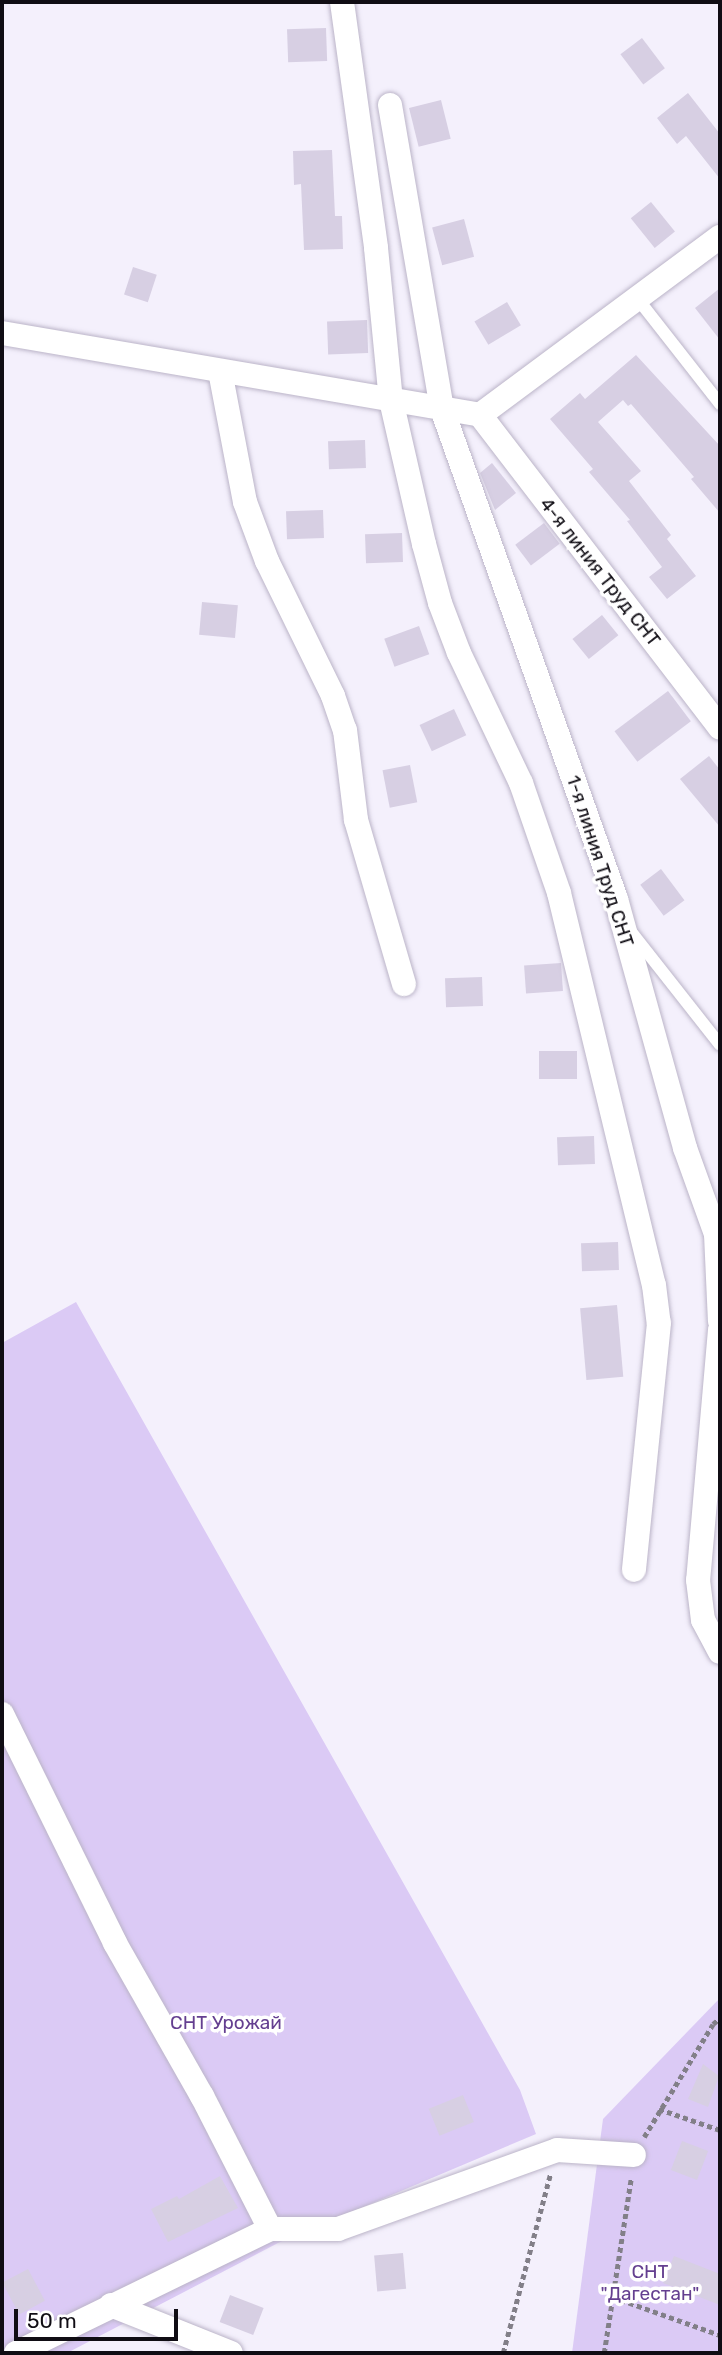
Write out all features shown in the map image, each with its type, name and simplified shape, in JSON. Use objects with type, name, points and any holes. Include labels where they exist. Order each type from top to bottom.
[{"type":"street","points":[[342,2],[376,248],[391,400],[440,603],[459,653],[521,783],[559,893],[654,1285],[659,1323],[634,1570]]},
{"type":"street","name":"1-я линия Труд СНТ","points":[[390,105],[442,409],[621,920],[685,1147],[716,1234],[720,1321]]},
{"type":"street","points":[[2,333],[480,415],[720,237]]},
{"type":"street","points":[[220,372],[245,502],[267,561],[332,696],[345,730],[356,820],[404,984]]},
{"type":"street","name":"4-я линия Труд СНТ","points":[[480,415],[720,729]]},
{"type":"street","points":[[720,1330],[698,1580],[703,1620],[720,1652]]},
{"type":"street","points":[[2,1714],[115,1942],[202,2096],[270,2229]]},
{"type":"street","points":[[16,2353],[270,2229],[338,2229],[556,2150],[634,2155]]},
{"type":"street","points":[[111,2305],[231,2353]]},
{"type":"lane","points":[[637,298],[720,404]]},
{"type":"lane","points":[[621,920],[720,1045]]},
{"type":"path","points":[[604,2353],[634,2155],[659,2109],[713,2024],[720,2018]]},
{"type":"path","points":[[659,2109],[720,2130]]},
{"type":"path","points":[[503,2353],[556,2150]]},
{"type":"path","points":[[613,2297],[720,2335]]},
{"type":"green space","name":"СНТ Урожай","points":[[76,1302],[520,2090],[536,2134],[278,2243],[67,2353],[2,2353],[2,1343]]},
{"type":"green space","name":"СНТ \"Дагестан\"","points":[[720,1998],[720,2353],[572,2353],[603,2119]]},
{"type":"building","points":[[326,28],[327,61],[288,62],[287,29]]},
{"type":"building","points":[[642,38],[665,68],[643,85],[620,54]]},
{"type":"building","points":[[688,93],[720,134],[720,179],[686,136],[677,144],[657,118]]},
{"type":"building","points":[[441,100],[451,139],[419,147],[409,108]]},
{"type":"building","points":[[332,150],[335,216],[342,216],[343,249],[304,250],[301,184],[294,185],[293,151]]},
{"type":"building","points":[[651,202],[675,232],[655,248],[631,218]]},
{"type":"building","points":[[464,219],[474,257],[442,265],[432,228]]},
{"type":"building","points":[[133,267],[157,275],[148,302],[124,295]]},
{"type":"building","points":[[720,288],[720,340],[695,308]]},
{"type":"building","points":[[507,302],[521,325],[488,345],[474,322]]},
{"type":"building","points":[[367,320],[368,353],[328,354],[327,321]]},
{"type":"building","points":[[636,355],[720,446],[720,513],[691,479],[694,477],[631,404],[628,406],[623,400],[598,422],[641,471],[629,481],[671,535],[667,539],[696,576],[667,599],[649,577],[662,567],[627,521],[630,520],[589,472],[593,469],[550,419],[580,393],[585,399]]},
{"type":"building","points":[[365,440],[366,468],[329,469],[328,441]]},
{"type":"building","points":[[492,463],[516,493],[495,510],[480,473]]},
{"type":"building","points":[[323,510],[324,538],[287,539],[286,511]]},
{"type":"building","points":[[544,523],[560,544],[531,565],[515,545]]},
{"type":"building","points":[[402,533],[403,562],[366,563],[365,534]]},
{"type":"building","points":[[202,602],[238,605],[235,638],[199,635]]},
{"type":"building","points":[[602,615],[618,635],[589,659],[572,639]]},
{"type":"building","points":[[419,626],[429,654],[394,667],[384,639]]},
{"type":"building","points":[[668,691],[691,721],[637,762],[614,731]]},
{"type":"building","points":[[454,709],[466,735],[432,751],[420,725]]},
{"type":"building","points":[[709,756],[720,770],[720,827],[680,779]]},
{"type":"building","points":[[410,765],[417,802],[390,808],[383,770]]},
{"type":"building","points":[[661,869],[684,900],[664,916],[640,885]]},
{"type":"building","points":[[561,963],[563,991],[526,994],[524,966]]},
{"type":"building","points":[[482,977],[483,1006],[446,1007],[445,978]]},
{"type":"building","points":[[539,1051],[577,1051],[577,1079],[539,1079]]},
{"type":"building","points":[[594,1136],[595,1164],[558,1165],[557,1137]]},
{"type":"building","points":[[618,1242],[619,1270],[582,1271],[581,1243]]},
{"type":"building","points":[[617,1305],[623,1377],[586,1380],[580,1308]]},
{"type":"building","points":[[703,2064],[719,2076],[708,2107],[688,2099]]},
{"type":"building","points":[[463,2095],[474,2122],[440,2136],[429,2109]]},
{"type":"building","points":[[682,2141],[708,2151],[697,2180],[671,2170]]},
{"type":"building","points":[[220,2176],[238,2208],[168,2242],[151,2209],[177,2196],[179,2199]]},
{"type":"building","points":[[403,2253],[406,2289],[377,2291],[374,2256]]},
{"type":"building","points":[[674,2256],[720,2274],[720,2305],[663,2283]]},
{"type":"building","points":[[28,2269],[45,2301],[19,2314],[2,2283]]},
{"type":"building","points":[[230,2295],[264,2308],[253,2335],[220,2322]]}]
